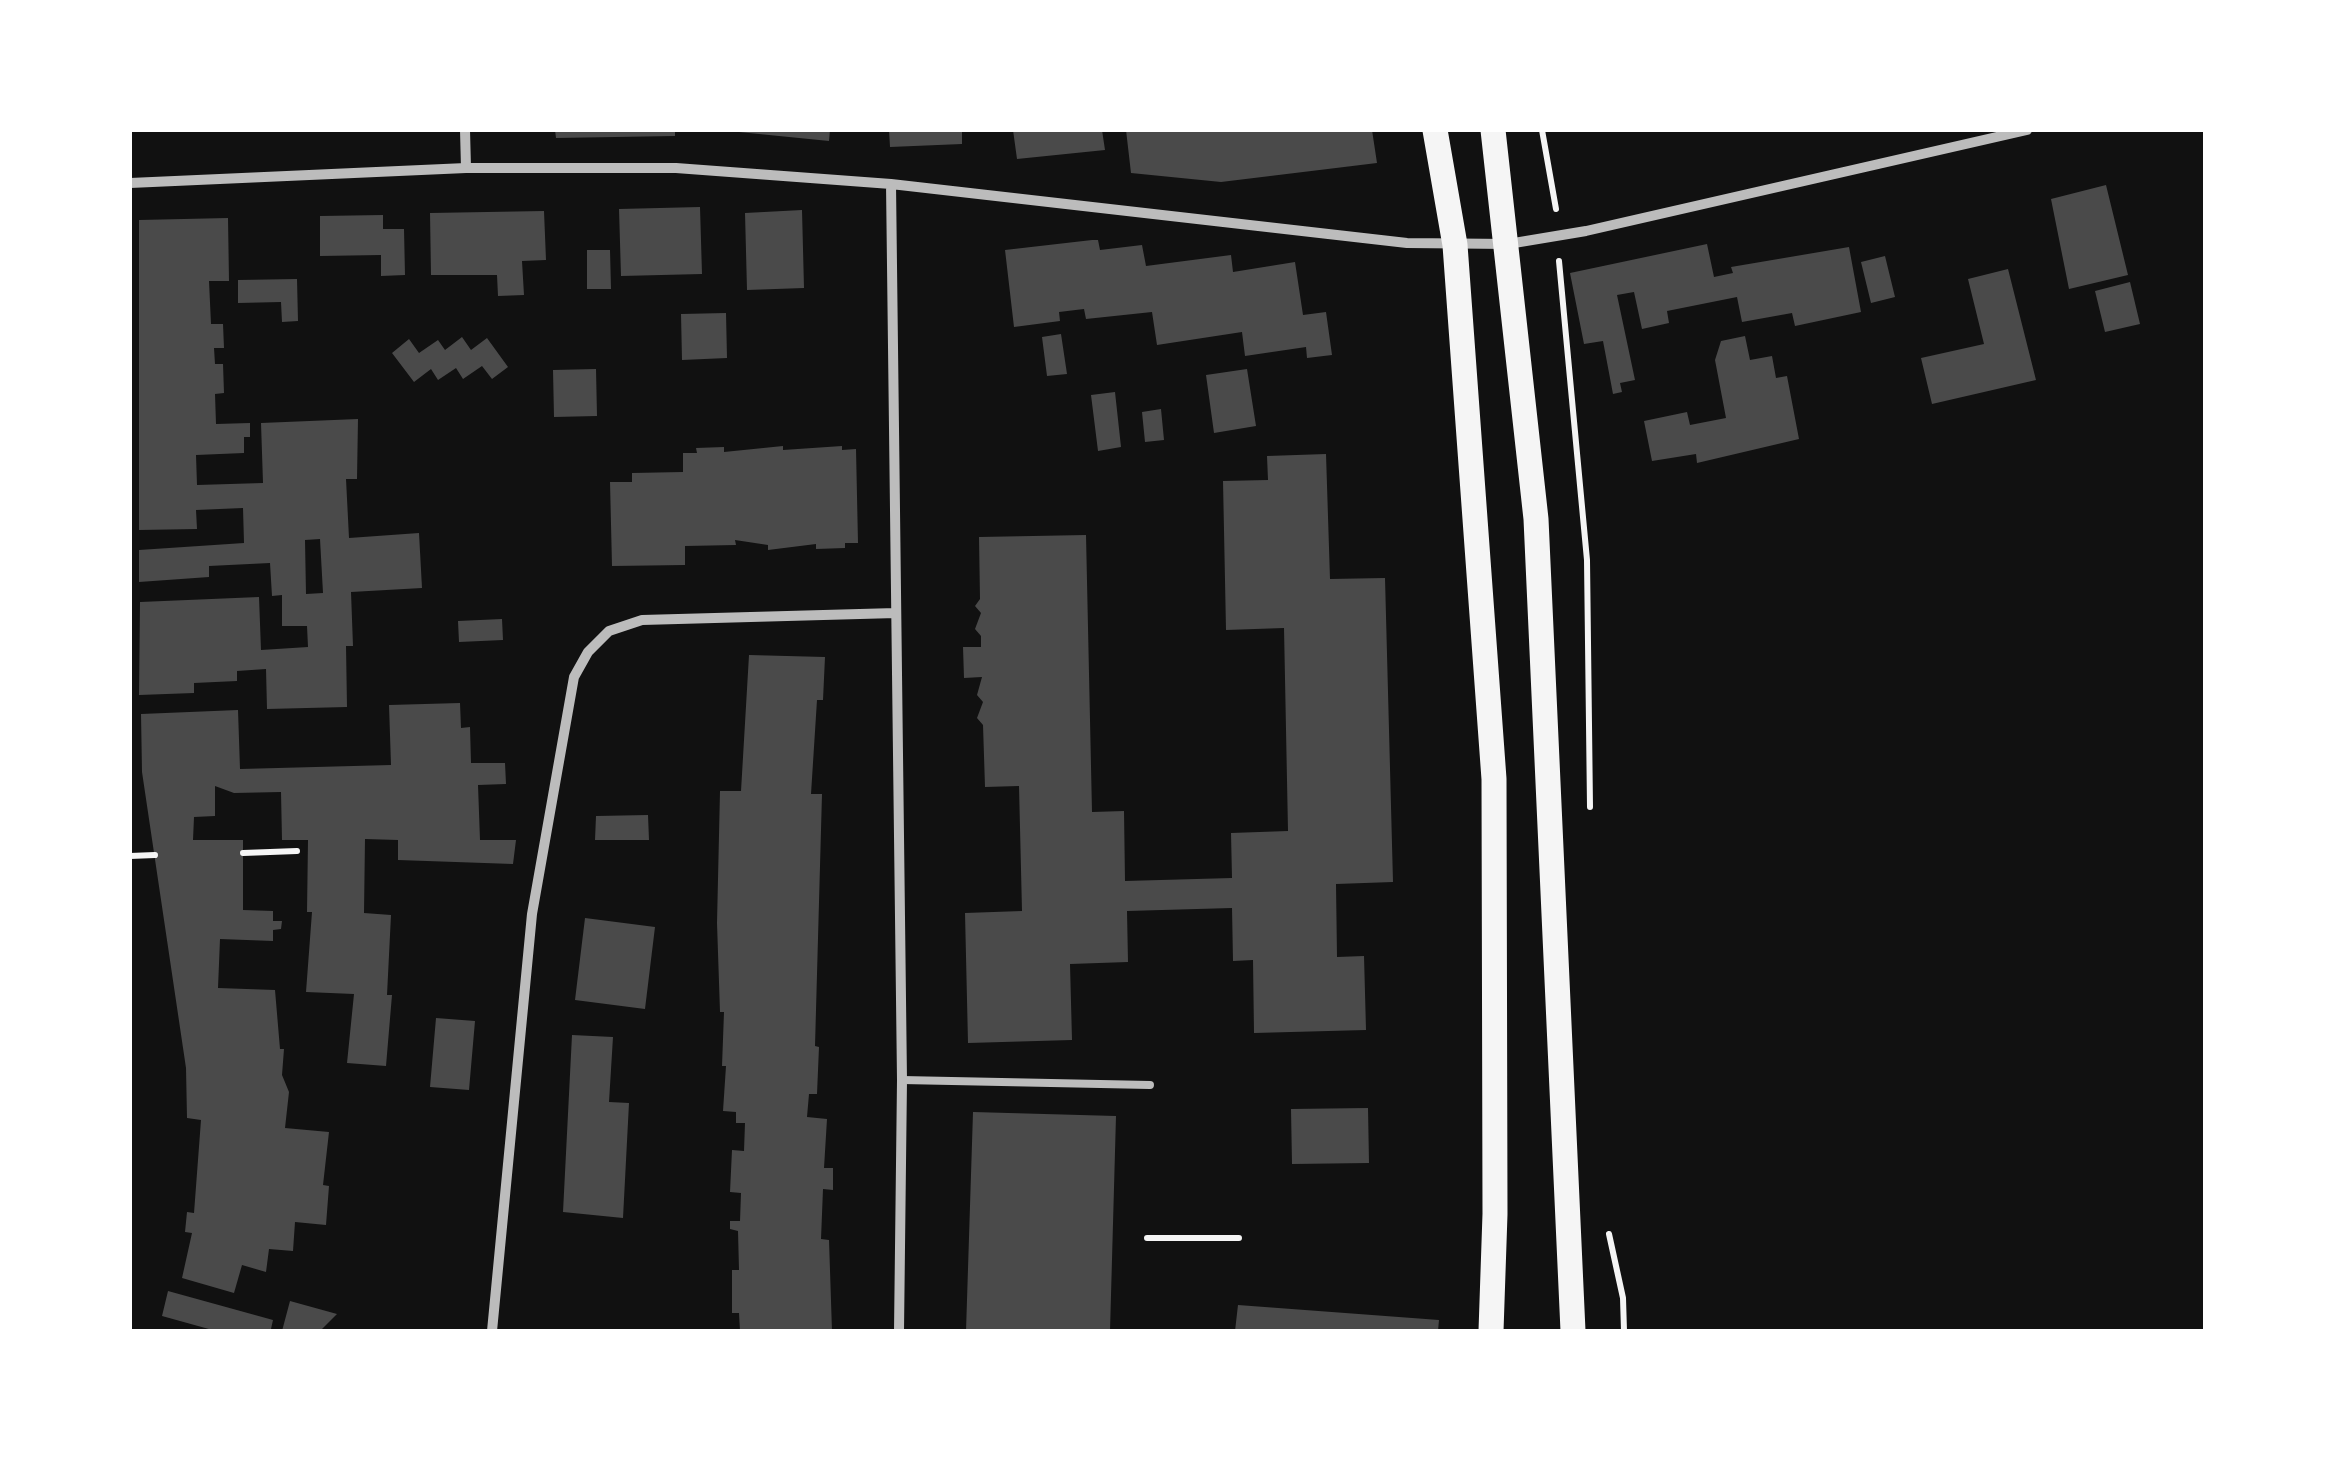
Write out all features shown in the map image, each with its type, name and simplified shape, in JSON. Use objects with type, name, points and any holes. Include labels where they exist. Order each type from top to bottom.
[{"type":"main road","points":[[1435,130],[1455,245],[1494,779],[1496,1214],[1490,1331]]},
{"type":"main road","points":[[1492,130],[1508,244],[1536,519],[1573,1331]]},
{"type":"street","points":[[465,130],[466,168]]},
{"type":"street","points":[[130,184],[466,168],[676,168],[891,184],[1455,245],[1508,244],[1586,231],[2027,130]]},
{"type":"street","points":[[891,184],[902,1080],[900,1331]]},
{"type":"street","points":[[492,1331],[532,914],[574,677],[588,652],[609,631],[642,620],[896,613]]},
{"type":"lane","points":[[902,1080],[1150,1085]]},
{"type":"path","points":[[243,853],[298,852]]},
{"type":"path","points":[[130,856],[155,855]]},
{"type":"path","points":[[1147,1238],[1239,1238]]},
{"type":"building","points":[[555,130],[675,130],[675,136],[556,138]]},
{"type":"building","points":[[719,130],[830,130],[829,141]]},
{"type":"building","points":[[889,130],[962,130],[962,144],[890,147]]},
{"type":"building","points":[[1013,130],[1102,130],[1105,150],[1017,159]]},
{"type":"building","points":[[1126,130],[1372,130],[1377,163],[1221,182],[1131,173]]},
{"type":"building","points":[[2106,185],[2128,275],[2069,289],[2051,199]]},
{"type":"building","points":[[700,207],[702,274],[621,276],[619,209]]},
{"type":"building","points":[[802,210],[804,288],[747,290],[745,213]]},
{"type":"building","points":[[544,211],[546,260],[522,261],[524,295],[498,296],[497,275],[431,275],[430,213]]},
{"type":"building","points":[[383,215],[383,229],[404,229],[405,275],[381,276],[381,255],[320,256],[320,216]]},
{"type":"building","points":[[228,218],[229,281],[209,281],[211,324],[223,324],[224,348],[214,348],[215,364],[223,364],[224,393],[215,394],[216,424],[250,423],[250,437],[244,437],[244,453],[196,455],[197,485],[263,483],[261,423],[358,419],[357,479],[346,479],[349,538],[419,533],[422,588],[351,592],[353,646],[346,646],[347,707],[267,709],[266,669],[237,671],[237,681],[194,683],[194,693],[139,695],[140,602],[259,597],[261,650],[308,647],[307,626],[282,626],[282,595],[272,596],[270,563],[209,566],[209,577],[139,582],[139,550],[244,543],[243,508],[196,510],[197,529],[139,530],[139,220]],"holes":[[[320,539],[323,593],[306,594],[305,540]]]},
{"type":"building","points":[[1098,240],[1100,250],[1142,245],[1146,266],[1231,255],[1233,272],[1295,262],[1303,315],[1326,312],[1332,355],[1307,358],[1306,347],[1245,356],[1242,332],[1157,345],[1152,312],[1086,319],[1084,309],[1059,312],[1060,321],[1014,327],[1005,250]]},
{"type":"building","points":[[1707,244],[1714,277],[1733,273],[1731,267],[1849,247],[1861,312],[1795,326],[1792,313],[1742,322],[1737,297],[1667,311],[1669,323],[1642,329],[1634,292],[1617,295],[1635,380],[1620,383],[1622,392],[1613,394],[1603,341],[1584,344],[1570,273]]},
{"type":"building","points":[[587,250],[610,250],[611,289],[587,289]]},
{"type":"building","points":[[1885,256],[1895,297],[1871,303],[1861,262]]},
{"type":"building","points":[[2008,269],[2036,380],[1932,404],[1921,358],[1984,344],[1968,279]]},
{"type":"building","points":[[297,279],[298,321],[282,322],[281,302],[238,303],[238,280]]},
{"type":"building","points":[[2130,282],[2140,324],[2105,332],[2095,291]]},
{"type":"building","points":[[726,313],[727,358],[682,360],[681,314]]},
{"type":"building","points":[[1061,334],[1067,374],[1047,376],[1042,337]]},
{"type":"building","points":[[1745,336],[1750,360],[1772,356],[1776,378],[1787,376],[1799,439],[1697,463],[1696,454],[1652,461],[1644,421],[1687,412],[1690,425],[1726,418],[1715,360],[1721,341]]},
{"type":"building","points":[[462,337],[471,350],[487,338],[508,367],[492,379],[482,366],[463,379],[456,368],[438,380],[431,369],[414,382],[392,353],[409,339],[419,353],[438,340],[445,350]]},
{"type":"building","points":[[596,369],[597,416],[554,417],[553,370]]},
{"type":"building","points":[[1247,369],[1256,426],[1214,433],[1206,375]]},
{"type":"building","points":[[1115,392],[1121,447],[1098,451],[1091,395]]},
{"type":"building","points":[[1161,409],[1164,440],[1145,442],[1142,412]]},
{"type":"building","points":[[783,446],[783,450],[842,446],[842,450],[856,449],[858,543],[845,543],[845,548],[816,549],[816,544],[768,550],[768,545],[735,540],[736,545],[685,546],[685,565],[612,566],[610,482],[632,482],[632,473],[683,472],[683,453],[697,453],[696,448],[724,447],[724,452]]},
{"type":"building","points":[[1326,454],[1330,579],[1385,578],[1393,882],[1336,884],[1337,957],[1364,956],[1366,1030],[1254,1033],[1253,960],[1233,961],[1232,908],[1127,911],[1128,962],[1070,964],[1072,1040],[968,1043],[965,913],[1022,911],[1019,786],[985,787],[983,725],[977,718],[983,702],[977,695],[982,677],[964,678],[963,647],[981,647],[981,636],[975,629],[981,613],[975,606],[980,599],[979,537],[1086,535],[1092,812],[1124,811],[1125,881],[1232,878],[1231,833],[1288,831],[1284,628],[1226,630],[1223,481],[1268,480],[1267,456]]},
{"type":"building","points":[[502,619],[503,640],[459,642],[458,621]]},
{"type":"building","points":[[749,655],[825,657],[823,700],[817,700],[811,794],[822,794],[815,1046],[819,1047],[817,1094],[809,1094],[807,1117],[827,1119],[824,1168],[833,1168],[833,1190],[823,1189],[821,1239],[829,1240],[832,1331],[740,1331],[739,1313],[732,1313],[732,1270],[739,1270],[738,1231],[730,1229],[730,1221],[740,1221],[741,1193],[730,1192],[732,1150],[744,1151],[745,1123],[736,1123],[736,1112],[723,1111],[726,1066],[722,1066],[724,1012],[720,1012],[717,923],[720,791],[741,791]]},
{"type":"building","points":[[460,703],[461,728],[470,727],[471,763],[505,763],[506,784],[478,785],[480,840],[516,840],[513,864],[398,860],[398,840],[365,839],[364,913],[391,915],[387,995],[392,995],[386,1066],[347,1063],[354,994],[306,992],[312,912],[307,912],[308,840],[282,840],[281,792],[234,793],[215,786],[215,816],[194,817],[193,840],[243,840],[243,910],[273,911],[273,921],[282,921],[281,929],[273,930],[273,941],[220,939],[218,988],[275,990],[280,1049],[284,1049],[282,1075],[289,1092],[285,1128],[329,1132],[323,1185],[329,1186],[326,1225],[295,1222],[293,1251],[269,1249],[266,1272],[242,1265],[234,1293],[182,1278],[192,1233],[185,1232],[187,1212],[194,1213],[201,1120],[187,1118],[186,1068],[142,772],[141,714],[238,710],[240,769],[391,765],[389,705]]},
{"type":"building","points":[[648,815],[649,840],[595,840],[596,816]]},
{"type":"building","points":[[585,918],[655,927],[645,1009],[575,1000]]},
{"type":"building","points":[[436,1018],[475,1021],[469,1090],[430,1087]]},
{"type":"building","points":[[572,1035],[613,1037],[609,1102],[629,1103],[623,1218],[563,1212]]},
{"type":"building","points":[[1368,1108],[1369,1163],[1292,1164],[1291,1109]]},
{"type":"building","points":[[973,1112],[1116,1116],[1110,1331],[966,1331]]},
{"type":"building","points":[[168,1291],[273,1320],[271,1329],[216,1331],[162,1316]]},
{"type":"building","points":[[290,1301],[337,1314],[320,1331],[282,1331]]},
{"type":"building","points":[[1238,1305],[1439,1320],[1438,1331],[1235,1331]]}]
